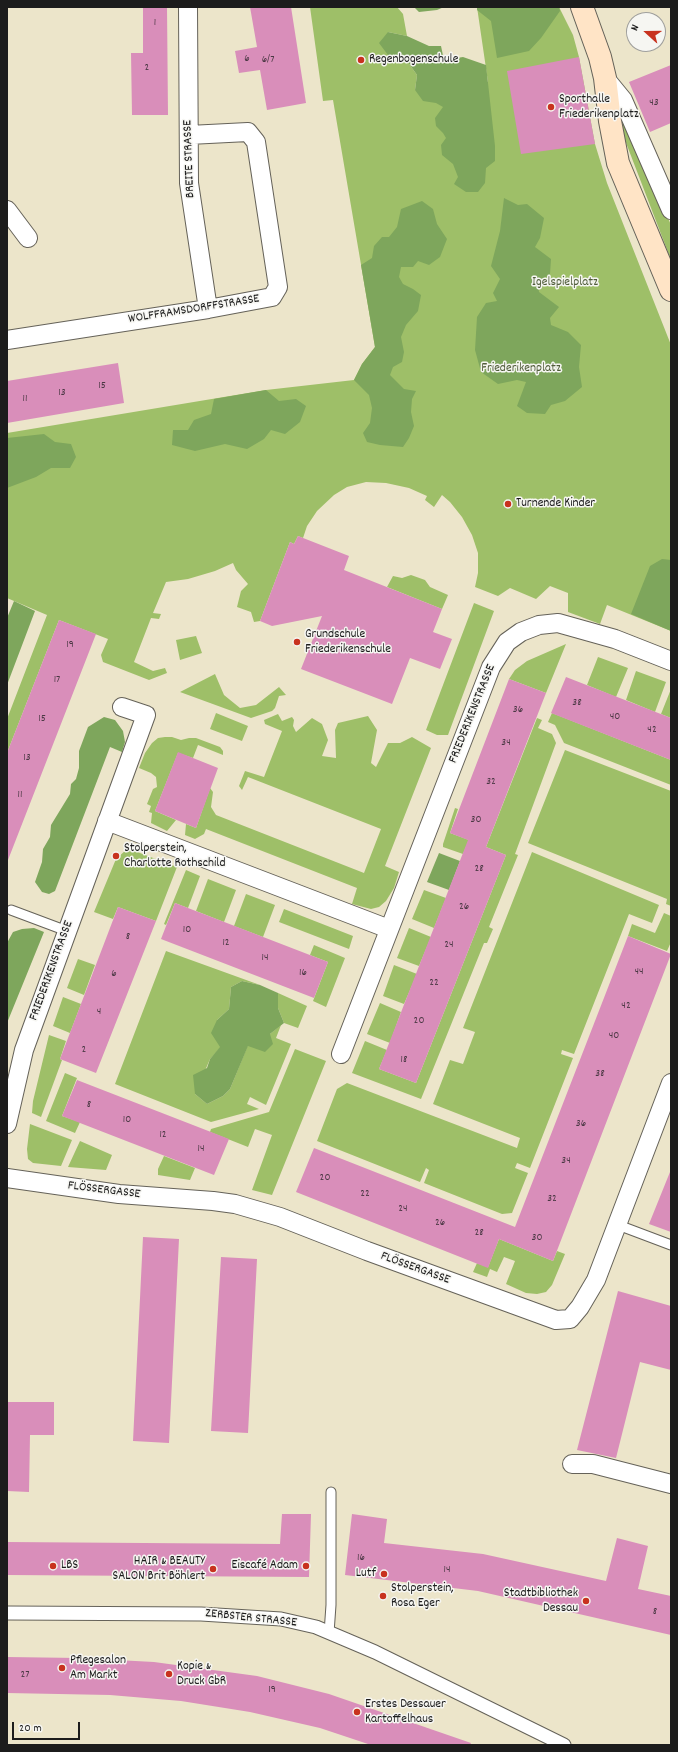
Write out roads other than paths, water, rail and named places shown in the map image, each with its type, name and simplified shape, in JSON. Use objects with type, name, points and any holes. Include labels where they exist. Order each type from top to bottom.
[{"type":"main road","points":[[582,7],[600,56],[605,78],[610,120],[618,163],[671,290]]},
{"type":"street","name":"BREITE STRASSE","points":[[188,7],[189,183],[208,309]]},
{"type":"street","points":[[605,78],[624,100],[671,210]]},
{"type":"street","name":"WOLFFRAMSDORFFSTRASSE","points":[[7,340],[208,309],[272,297],[278,287],[256,142],[248,132],[189,135]]},
{"type":"street","points":[[7,210],[28,238]]},
{"type":"street","name":"FRIEDERIKENSTRASSE","points":[[341,1054],[491,667],[507,642],[521,632],[539,625],[558,623],[615,639],[671,661]]},
{"type":"street","name":"FRIEDERIKENSTRASSE","points":[[7,1124],[24,1050],[106,821],[146,715],[122,707]]},
{"type":"street","points":[[106,821],[389,929]]},
{"type":"street","name":"FLÖSSERGASSE","points":[[7,1178],[119,1194],[235,1204],[280,1217],[367,1251],[556,1320],[570,1319],[580,1307],[596,1280],[671,1083]]},
{"type":"street","points":[[572,1464],[593,1464],[671,1484]]},
{"type":"street","name":"ZERBSTER STRASSE","points":[[7,1613],[237,1615],[281,1619],[316,1627],[375,1652],[564,1745]]},
{"type":"lane","points":[[11,910],[67,932]]},
{"type":"lane","points":[[618,1225],[671,1245]]},
{"type":"lane","points":[[329,1633],[331,1605],[331,1492]]},
{"type":"place","name":"Regenbogenschule","points":[[361,60]]},
{"type":"place","name":"Sporthalle Friederikenplatz","points":[[551,107]]},
{"type":"place","name":"Turnende Kinder","points":[[508,504]]},
{"type":"place","name":"Grundschule Friederikenschule","points":[[297,642]]},
{"type":"place","name":"Stolperstein, Charlotte Rothschild","points":[[116,856]]},
{"type":"place","name":"LBS","points":[[53,1566]]},
{"type":"place","name":"Eiscafé Adam","points":[[306,1566]]},
{"type":"place","name":"HAIR & BEAUTY SALON Brit Böhlert","points":[[213,1569]]},
{"type":"place","name":"Lutf","points":[[384,1574]]},
{"type":"place","name":"Stolperstein, Rosa Eger","points":[[383,1596]]},
{"type":"place","name":"Stadtbibliothek Dessau","points":[[586,1601]]},
{"type":"place","name":"Pflegesalon Am Markt","points":[[62,1668]]},
{"type":"place","name":"Kopie & Druck GbR","points":[[169,1674]]},
{"type":"place","name":"Erstes Dessauer Kartoffelhaus","points":[[357,1712]]},
{"type":"park label","name":"Igelspielplatz","points":[[565,283]]},
{"type":"park label","name":"Friederikenplatz","points":[[521,369]]}]
